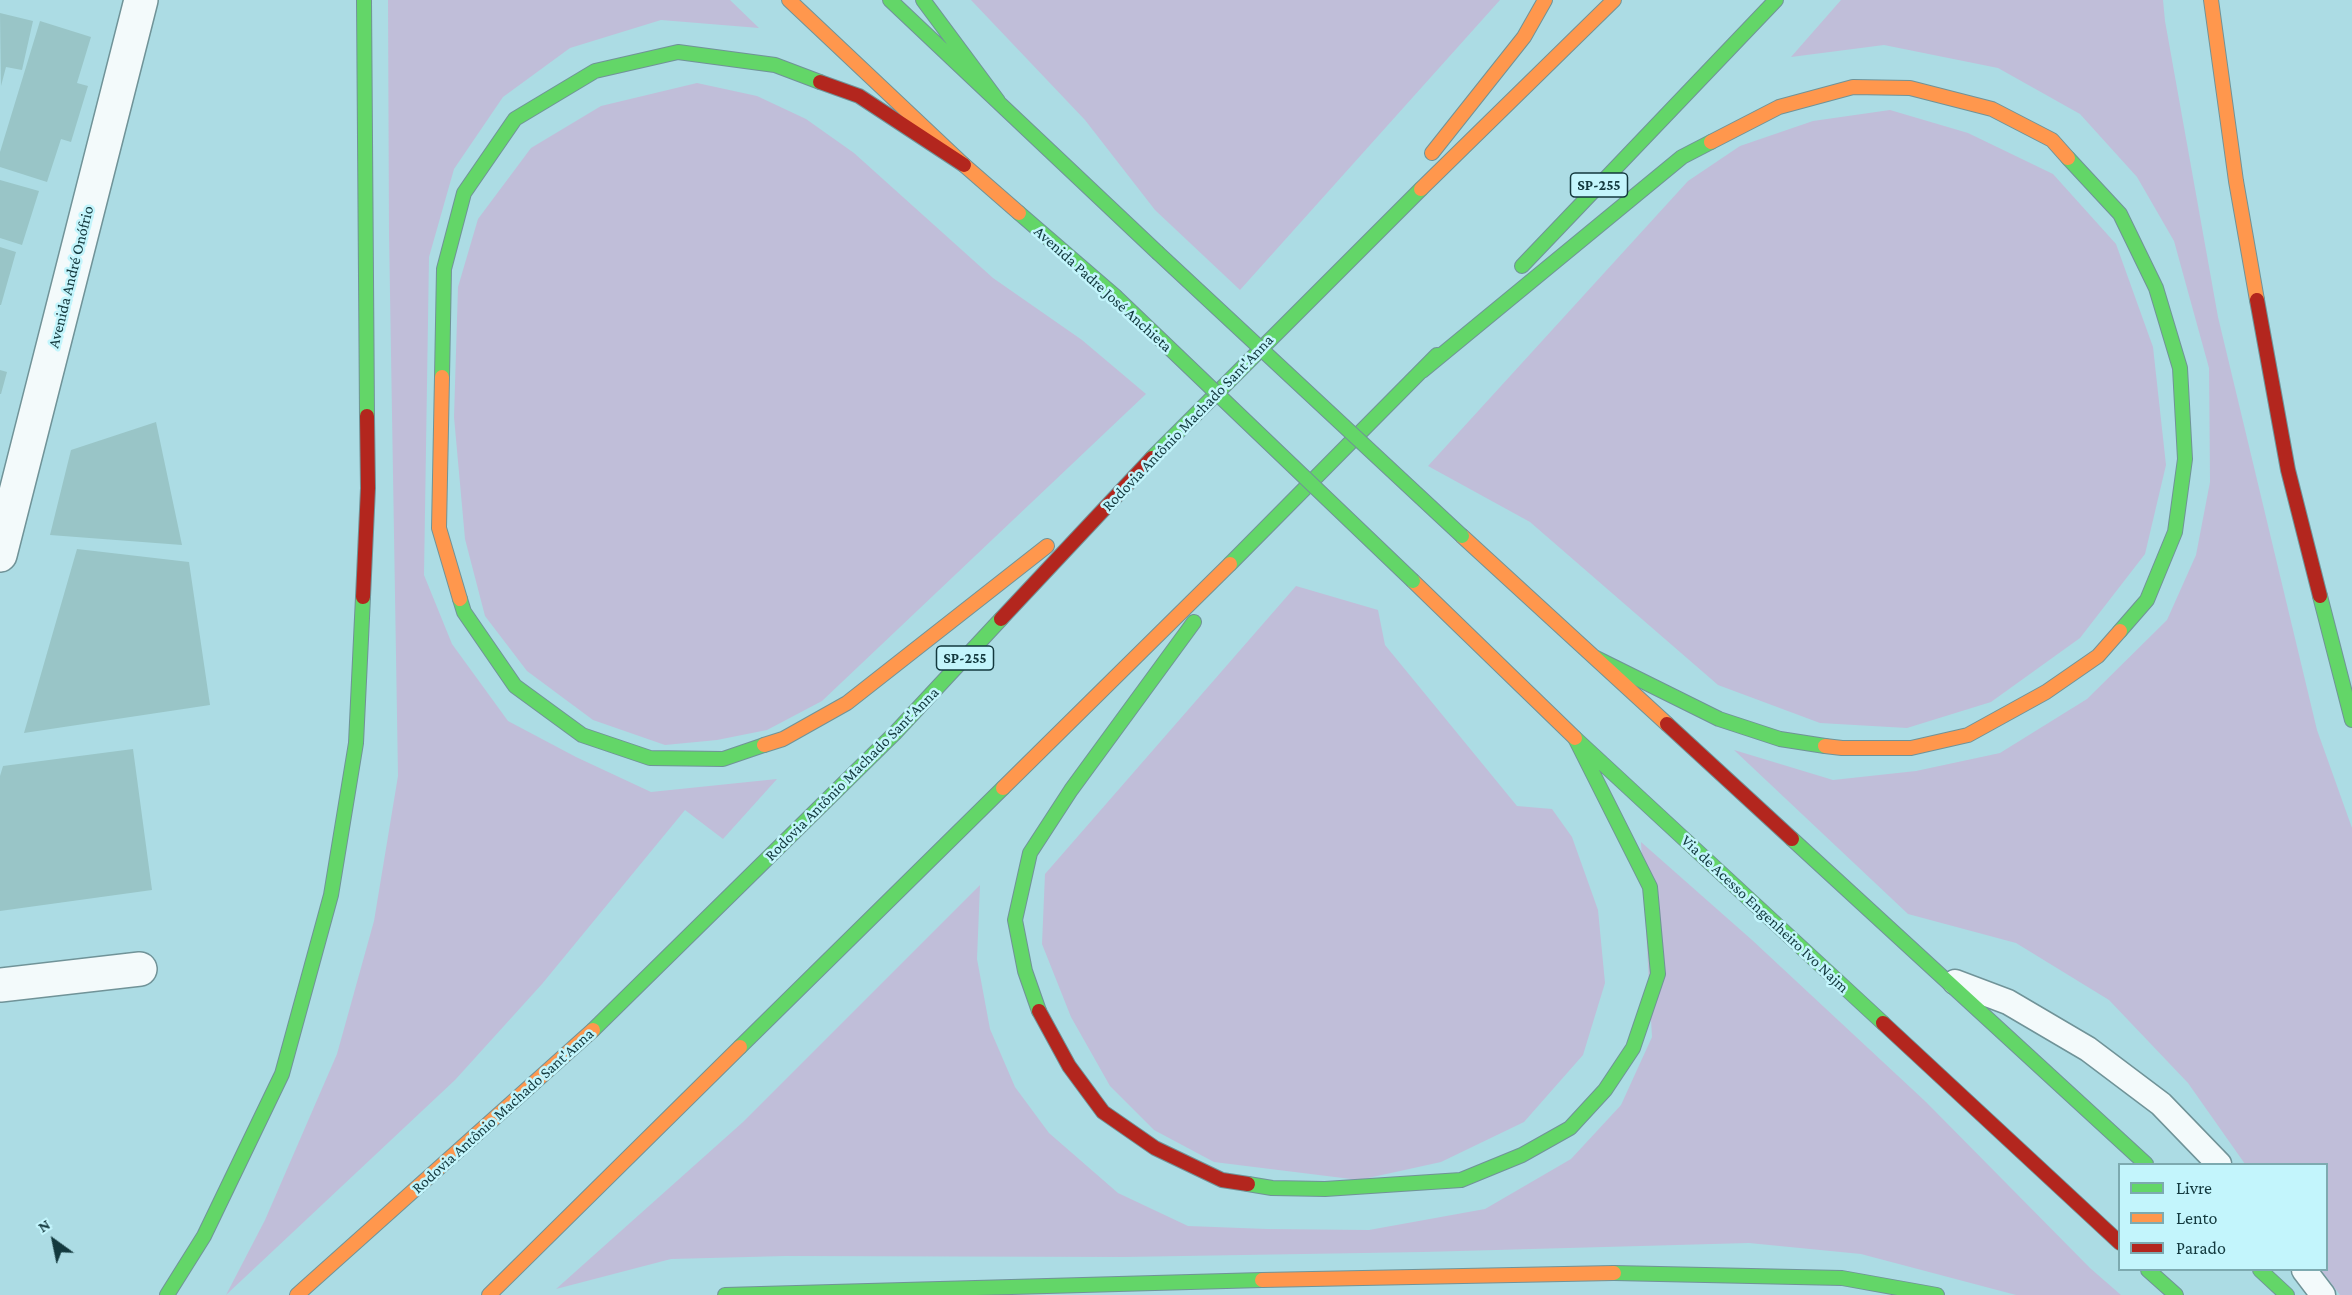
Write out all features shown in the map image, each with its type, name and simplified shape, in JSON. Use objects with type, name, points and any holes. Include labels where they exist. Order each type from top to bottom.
[{"type":"main road","points":[[167,1295],[204,1236],[282,1074],[332,895],[356,743],[368,488],[364,0]]},
{"type":"main road","name":"Avenida Padre José Anchieta","points":[[789,0],[964,165],[1114,296],[1413,581]]},
{"type":"main road","points":[[890,0],[1462,536],[2145,1163]]},
{"type":"main road","points":[[923,0],[998,101]]},
{"type":"main road","points":[[1348,260],[1524,37],[1545,0]]},
{"type":"main road","name":"Rodovia Antônio Machado Sant'Anna","points":[[297,1295],[579,1044],[895,734],[1135,475],[1348,260],[1614,0]]},
{"type":"main road","name":"SP-255","points":[[489,1295],[1253,541],[1422,371],[1776,0]]},
{"type":"main road","points":[[2211,0],[2236,181],[2288,470],[2352,720]]},
{"type":"main road","points":[[964,165],[860,96],[775,65],[678,52],[595,70],[515,118],[464,193],[444,269],[439,528],[464,612],[515,687],[582,735],[650,758],[723,759],[783,739],[847,703],[1135,475]]},
{"type":"main road","points":[[1422,371],[1682,157],[1779,107],[1853,87],[1910,88],[1992,110],[2052,140],[2120,214],[2156,288],[2180,368],[2185,459],[2175,532],[2147,600],[2098,656],[2046,692],[1968,735],[1911,748],[1842,748],[1780,739],[1719,719],[1596,658]]},
{"type":"main road","points":[[1253,541],[1071,790],[1030,853],[1015,920],[1025,971],[1042,1018],[1069,1066],[1104,1112],[1155,1148],[1222,1180],[1272,1188],[1372,1187],[1461,1180],[1522,1155],[1570,1128],[1605,1090],[1634,1048],[1658,974],[1650,887],[1575,738]]},
{"type":"main road","name":"Via de Acesso Engenheiro Ivo Najm","points":[[1413,581],[1575,738],[2118,1241]]},
{"type":"main road","points":[[2150,1271],[2176,1295]]},
{"type":"main road","points":[[2262,1271],[2287,1295]]},
{"type":"main road","points":[[725,1295],[1594,1273],[1842,1278],[1937,1295]]},
{"type":"street","name":"Avenida André Onófrio","points":[[0,555],[141,0]]},
{"type":"street","points":[[0,985],[140,969]]},
{"type":"lane","points":[[1943,978],[2008,1002],[2088,1049],[2161,1104],[2218,1163]]},
{"type":"lane","points":[[2305,1271],[2323,1295]]},
{"type":"shaded area","points":[[388,0],[730,0],[759,28],[661,20],[570,48],[503,97],[454,169],[429,257],[424,575],[452,644],[508,721],[576,757],[651,792],[777,779],[723,839],[685,810],[542,984],[455,1080],[226,1295],[265,1220],[337,1054],[374,921],[398,776],[389,233]]},
{"type":"shaded area","points":[[971,0],[1500,0],[1240,290],[1155,210],[1085,120]]},
{"type":"shaded area","points":[[1841,0],[2163,0],[2218,317],[2317,730],[2352,828],[2352,1295],[2340,1295],[2322,1271],[2328,1271],[2328,1163],[2244,1163],[2188,1083],[2109,1000],[2016,943],[1908,914],[1734,750],[1833,780],[1916,771],[2000,753],[2087,699],[2167,620],[2196,555],[2210,482],[2209,368],[2174,241],[2137,177],[2080,114],[1998,68],[1884,45],[1791,57]]},
{"type":"shaded area","points":[[697,83],[757,96],[806,119],[854,153],[993,278],[1082,340],[1146,394],[822,701],[767,730],[717,740],[665,745],[593,720],[527,671],[485,616],[465,539],[454,417],[458,287],[478,219],[531,148],[601,106]]},
{"type":"shaded area","points":[[1890,110],[1968,133],[2053,174],[2116,244],[2153,347],[2166,465],[2145,554],[2080,638],[1991,702],[1907,728],[1820,723],[1718,685],[1530,522],[1428,466],[1688,181],[1740,146],[1813,121]]},
{"type":"shaded area","points":[[1296,586],[1378,610],[1385,645],[1517,806],[1552,809],[1572,837],[1598,910],[1605,983],[1583,1055],[1524,1122],[1441,1162],[1359,1180],[1214,1162],[1154,1130],[1110,1086],[1071,1017],[1042,944],[1045,874]]},
{"type":"shaded area","points":[[1641,842],[1752,940],[1926,1102],[2090,1268],[2121,1295],[2016,1295],[1861,1254],[1749,1243],[1123,1257],[786,1256],[671,1259],[556,1289],[743,1122],[980,885],[977,959],[990,1029],[1015,1087],[1049,1133],[1118,1193],[1188,1226],[1369,1230],[1485,1209],[1571,1159],[1621,1105],[1652,1037]]},
{"type":"building","points":[[0,13],[33,21],[22,70],[6,67],[1,86]]},
{"type":"building","points":[[40,21],[91,37],[77,83],[88,86],[71,142],[61,139],[47,182],[0,167],[0,152]]},
{"type":"building","points":[[0,180],[39,191],[22,245],[0,238]]},
{"type":"building","points":[[0,247],[16,252],[1,305],[0,305]]},
{"type":"building","points":[[0,370],[7,372],[1,394],[0,394]]},
{"type":"building","points":[[156,422],[182,545],[50,535],[71,450]]},
{"type":"building","points":[[77,549],[189,562],[210,705],[24,733]]},
{"type":"building","points":[[133,749],[152,890],[0,911],[0,776],[3,766]]},
{"type":"traffic: fast","points":[[364,0],[367,416]]},
{"type":"traffic: fast","points":[[890,0],[1157,252]]},
{"type":"traffic: fast","points":[[923,0],[998,101]]},
{"type":"traffic: fast","points":[[1522,266],[1776,0]]},
{"type":"traffic: fast","points":[[442,377],[444,269],[464,193],[515,119],[595,71],[678,52],[775,65],[820,82]]},
{"type":"traffic: fast","points":[[1422,371],[1682,157],[1711,142]]},
{"type":"traffic: fast","points":[[2068,158],[2120,214],[2156,288],[2180,368],[2185,459],[2175,532],[2147,600],[2120,631]]},
{"type":"traffic: fast","points":[[1152,458],[1421,189]]},
{"type":"traffic: fast","points":[[1019,213],[1115,296]]},
{"type":"traffic: fast","points":[[1157,252],[1462,536]]},
{"type":"traffic: fast","points":[[1115,296],[1413,581]]},
{"type":"traffic: fast","points":[[1230,564],[1437,355]]},
{"type":"traffic: fast","points":[[2320,596],[2352,720]]},
{"type":"traffic: fast","points":[[167,1295],[204,1236],[282,1074],[331,895],[356,743],[363,597]]},
{"type":"traffic: fast","points":[[460,599],[464,612],[515,686],[582,735],[650,758],[723,759],[764,745]]},
{"type":"traffic: fast","points":[[593,1030],[895,733],[1001,619]]},
{"type":"traffic: fast","points":[[1039,1011],[1025,971],[1015,920],[1030,853],[1071,790],[1194,622]]},
{"type":"traffic: fast","points":[[1596,658],[1719,719],[1780,739],[1825,746]]},
{"type":"traffic: fast","points":[[1575,738],[1883,1023]]},
{"type":"traffic: fast","points":[[1248,1184],[1272,1188],[1325,1189],[1461,1180],[1522,1155],[1570,1128],[1605,1090],[1633,1048],[1658,974],[1650,887],[1575,738]]},
{"type":"traffic: fast","points":[[740,1047],[1003,788]]},
{"type":"traffic: fast","points":[[1792,839],[2145,1163]]},
{"type":"traffic: fast","points":[[2149,1271],[2176,1295]]},
{"type":"traffic: fast","points":[[2261,1271],[2287,1295]]},
{"type":"traffic: fast","points":[[1614,1273],[1842,1278],[1937,1295]]},
{"type":"traffic: fast","points":[[725,1295],[1262,1280]]},
{"type":"traffic: slow","points":[[789,0],[964,165],[1019,213]]},
{"type":"traffic: slow","points":[[1432,153],[1524,37],[1545,0]]},
{"type":"traffic: slow","points":[[1421,189],[1614,0]]},
{"type":"traffic: slow","points":[[2211,0],[2236,181],[2257,300]]},
{"type":"traffic: slow","points":[[1711,142],[1779,107],[1853,87],[1910,88],[1992,109],[2052,140],[2068,158]]},
{"type":"traffic: slow","points":[[442,377],[439,528],[460,599]]},
{"type":"traffic: slow","points":[[1462,536],[1667,724]]},
{"type":"traffic: slow","points":[[764,745],[783,739],[847,703],[1047,546]]},
{"type":"traffic: slow","points":[[1003,788],[1230,564]]},
{"type":"traffic: slow","points":[[1413,581],[1575,738]]},
{"type":"traffic: slow","points":[[1825,746],[1911,748],[1968,735],[2046,692],[2098,656],[2120,631]]},
{"type":"traffic: slow","points":[[297,1295],[593,1030]]},
{"type":"traffic: slow","points":[[489,1295],[740,1047]]},
{"type":"traffic: slow","points":[[1262,1280],[1614,1273]]},
{"type":"traffic: jam","points":[[820,82],[859,96],[964,165]]},
{"type":"traffic: jam","points":[[2257,300],[2288,470],[2320,596]]},
{"type":"traffic: jam","points":[[363,597],[368,488],[367,416]]},
{"type":"traffic: jam","points":[[1001,619],[1152,458]]},
{"type":"traffic: jam","points":[[1667,724],[1792,839]]},
{"type":"traffic: jam","points":[[1039,1011],[1069,1066],[1103,1112],[1155,1148],[1222,1180],[1248,1184]]},
{"type":"traffic: jam","points":[[1883,1023],[2118,1241]]}]
